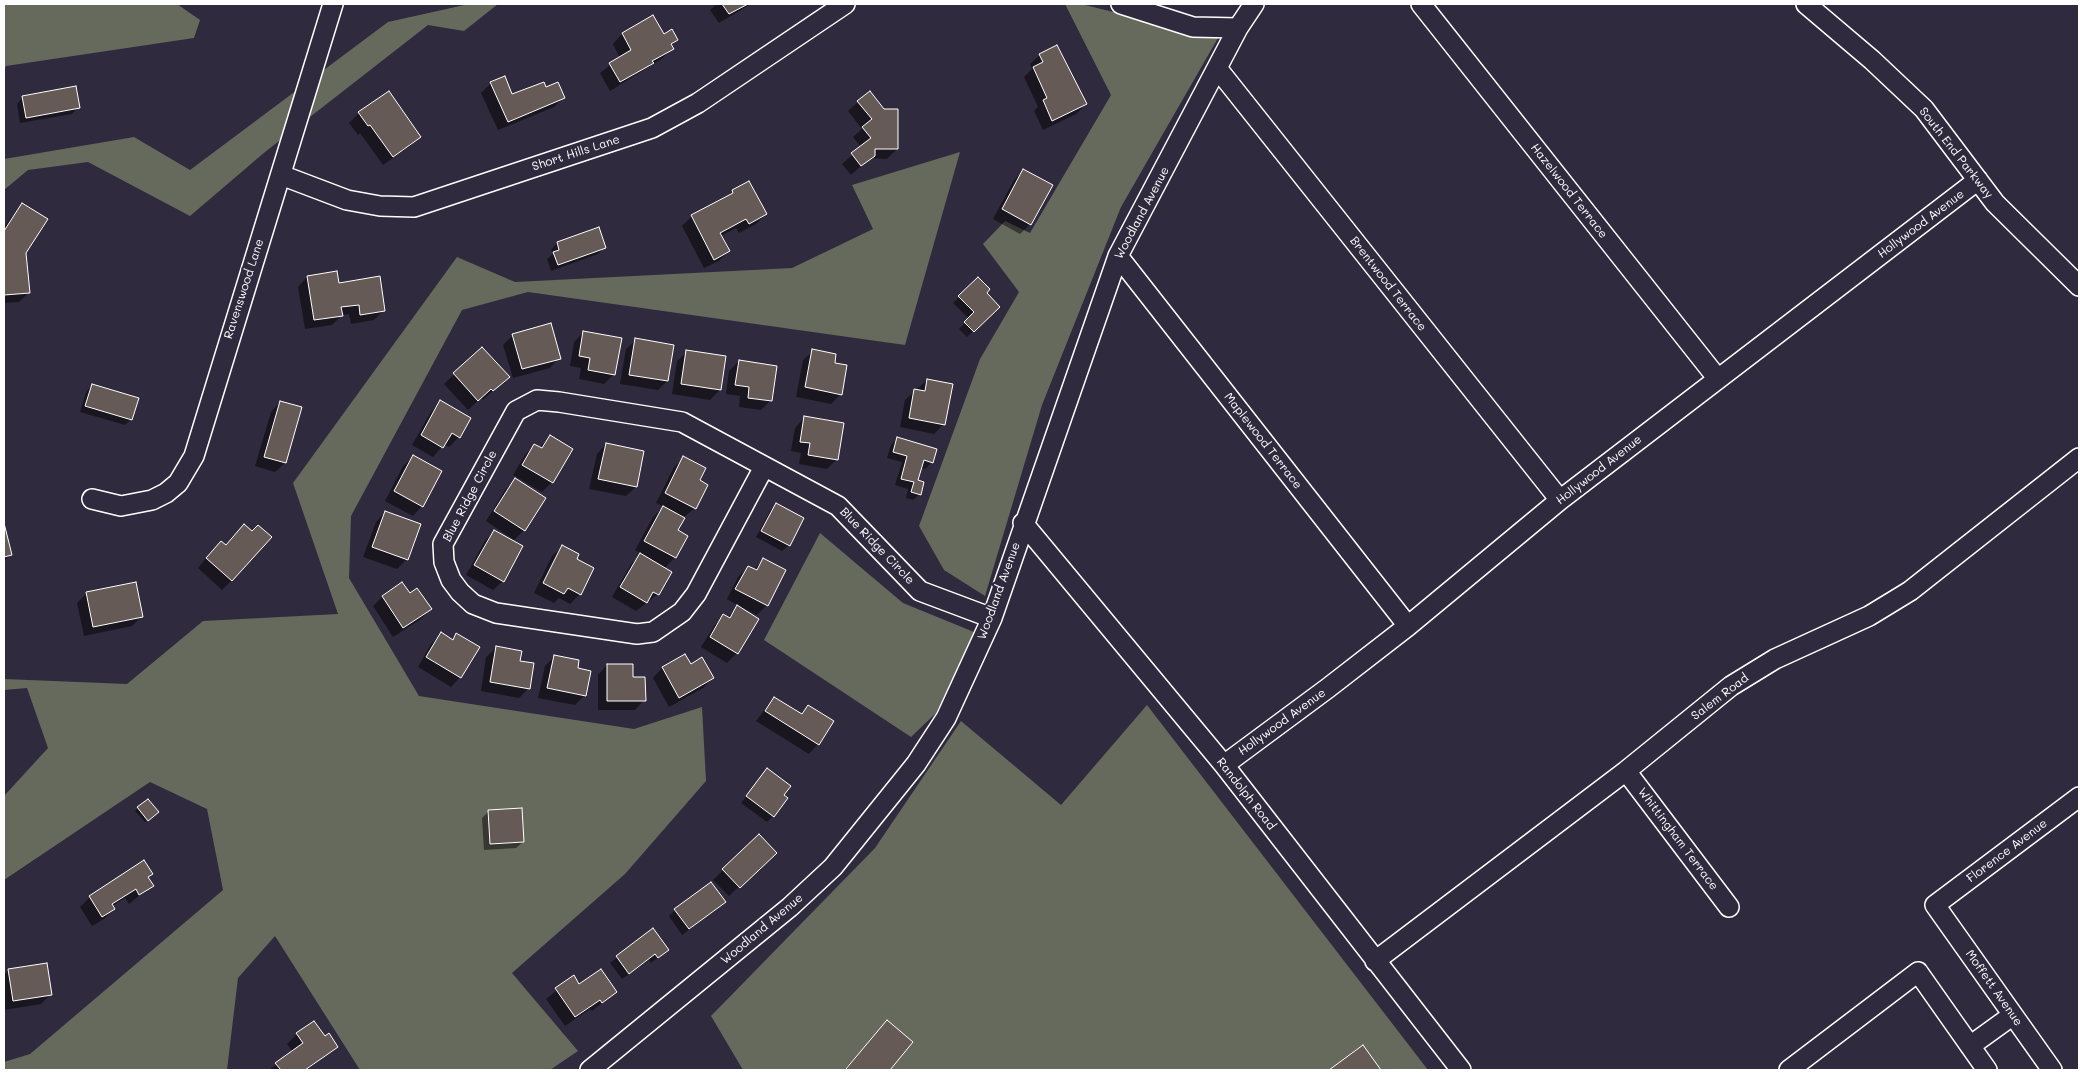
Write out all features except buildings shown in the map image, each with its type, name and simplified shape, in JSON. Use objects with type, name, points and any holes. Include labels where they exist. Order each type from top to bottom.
[{"type":"street","name":"Ravenswood Lane","points":[[92,499],[121,506],[144,502],[166,493],[187,470],[194,456],[234,319],[281,175],[333,4]]},
{"type":"street","name":"Short Hills Lane","points":[[281,175],[347,200],[380,206],[414,207],[652,128],[698,103],[845,4]]},
{"type":"street","points":[[1121,4],[1193,27],[1238,28]]},
{"type":"street","name":"Woodland Avenue","points":[[590,1070],[790,907],[833,867],[898,787],[946,718],[992,618],[1023,523],[1118,256],[1238,28],[1254,4]]},
{"type":"street","name":"Hazelwood Terrace","points":[[1421,4],[1718,379]]},
{"type":"street","name":"South End Parkway","points":[[1806,4],[1872,60],[1924,109],[1995,203],[2024,234],[2079,286]]},
{"type":"street","name":"Brentwood Terrace","points":[[1217,68],[1560,500]]},
{"type":"street","name":"Hollywood Avenue","points":[[1224,764],[1408,626],[1560,500],[1978,180]]},
{"type":"street","name":"Maplewood Terrace","points":[[1118,256],[1408,626]]},
{"type":"street","name":"Blue Ridge Circle","points":[[764,467],[696,594],[682,612],[653,632],[637,634],[496,614],[473,604],[460,592],[451,580],[444,562],[443,544],[516,411],[537,400],[649,415],[682,422],[838,506],[920,591],[992,618]]},
{"type":"street","name":"Salem Road","points":[[1375,961],[1626,771],[1731,686],[1775,659],[1869,616],[1910,592],[2079,458]]},
{"type":"street","name":"Randolph Road","points":[[1023,523],[1224,764],[1461,1070]]},
{"type":"street","name":"Whittingham Terrace","points":[[1626,771],[1729,907]]},
{"type":"street","name":"Florence Avenue","points":[[1936,905],[2079,797]]},
{"type":"street","name":"Moffett Avenue","points":[[1936,905],[2052,1070]]},
{"type":"street","points":[[1789,1070],[1918,972],[1987,1070]]},
{"type":"street","points":[[1970,1046],[2013,1015]]},
{"type":"green space","points":[[4,4],[177,4],[200,20],[194,38],[6,66],[4,70]]},
{"type":"green space","points":[[469,4],[498,4],[464,31],[428,25],[265,152],[190,216],[88,162],[28,170],[4,190],[4,159],[134,137],[190,170],[388,22]]},
{"type":"green space","points":[[1065,4],[1081,4],[1218,38],[1121,207],[1042,405],[985,596],[944,570],[919,526],[980,359],[1019,292],[983,244],[1005,221],[1030,233],[1111,95]]},
{"type":"green space","points":[[960,152],[905,345],[528,292],[462,310],[351,516],[349,578],[419,696],[634,729],[702,707],[706,781],[625,874],[512,973],[578,1051],[550,1070],[360,1070],[275,936],[238,978],[227,1070],[4,1070],[4,1062],[30,1054],[223,890],[207,809],[150,782],[4,880],[4,796],[48,748],[27,688],[4,690],[4,679],[127,684],[203,621],[338,614],[293,483],[457,257],[515,282],[792,268],[873,229],[852,185]]},
{"type":"green space","points":[[820,533],[903,603],[974,632],[936,713],[911,737],[764,640]]},
{"type":"green space","points":[[1147,705],[1428,1070],[743,1070],[711,1016],[875,848],[961,721],[1061,805]]}]
